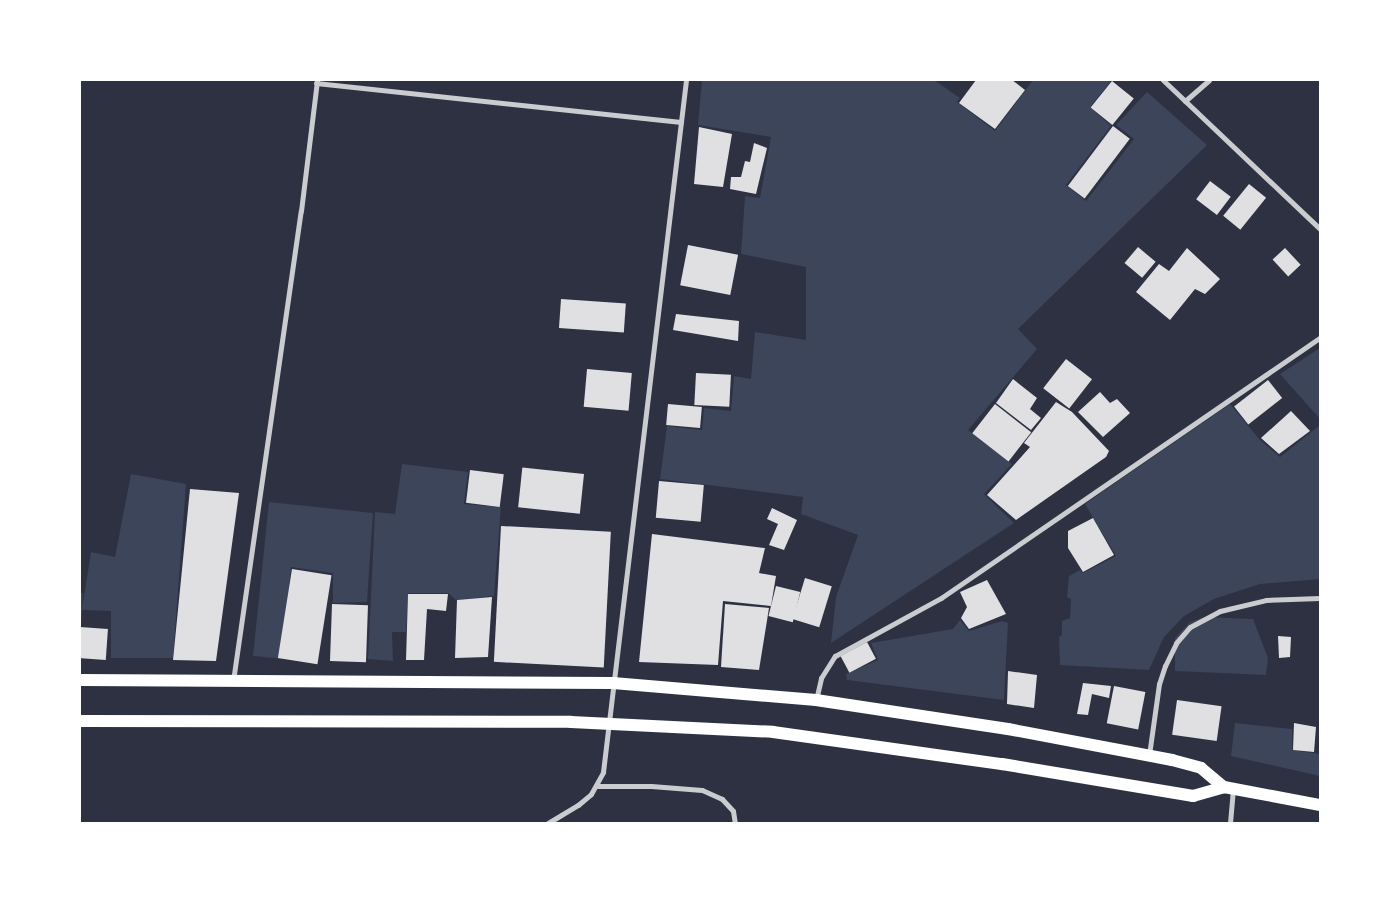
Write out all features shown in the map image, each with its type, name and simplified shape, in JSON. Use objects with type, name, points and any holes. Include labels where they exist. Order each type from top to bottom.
[{"type":"main road","points":[[80,680],[613,683],[816,700],[1008,729],[1148,756],[1201,768],[1228,787],[1320,805]]},
{"type":"main road","points":[[80,721],[610,722],[773,732],[1002,764],[1193,796],[1228,787]]},
{"type":"street","points":[[548,823],[578,805],[597,786],[603,772],[686,80]]},
{"type":"street","points":[[1163,80],[1320,229]]},
{"type":"street","points":[[1185,101],[1209,80]]},
{"type":"street","points":[[233,681],[301,211],[316,81],[680,122]]},
{"type":"street","points":[[816,700],[821,678],[835,656],[941,598],[1320,338]]},
{"type":"street","points":[[1148,756],[1159,684],[1176,643],[1190,627],[1220,611],[1257,602],[1320,598]]},
{"type":"street","points":[[597,786],[651,786],[702,790],[722,799],[733,811],[735,823]]},
{"type":"street","points":[[1228,787],[1230,823]]},
{"type":"shaded area","points":[[702,80],[934,80],[960,98],[957,102],[995,131],[1033,80],[1112,80],[1090,107],[1111,126],[1066,185],[1086,201],[1134,139],[1116,125],[1147,92],[1207,145],[1018,329],[1037,349],[968,430],[1012,464],[984,494],[1014,523],[831,643],[836,597],[858,535],[801,514],[803,497],[660,479],[667,426],[702,430],[704,408],[731,411],[734,376],[751,379],[755,332],[806,340],[806,267],[741,254],[745,196],[760,198],[771,137],[698,125]]},
{"type":"shaded area","points":[[1320,348],[1320,419],[1280,374]]},
{"type":"shaded area","points":[[1230,404],[1260,440],[1280,457],[1320,425],[1320,579],[1260,584],[1214,599],[1184,616],[1164,637],[1149,670],[1060,665],[1059,637],[1062,635],[1062,621],[1070,618],[1071,599],[1067,597],[1069,576],[1080,570],[1083,573],[1116,556],[1085,504]]},
{"type":"shaded area","points":[[402,464],[468,472],[464,504],[501,507],[494,596],[456,600],[448,593],[408,593],[406,632],[392,632],[393,661],[368,659],[375,512],[395,514]]},
{"type":"shaded area","points":[[131,474],[186,484],[173,658],[111,658],[111,611],[82,610],[80,635],[80,593],[83,593],[82,609],[91,552],[115,557]]},
{"type":"shaded area","points":[[269,502],[373,513],[367,602],[333,603],[333,573],[291,567],[283,659],[253,656]]},
{"type":"shaded area","points":[[1204,617],[1253,619],[1268,658],[1266,675],[1175,671],[1175,638],[1190,622]]},
{"type":"shaded area","points":[[960,620],[969,631],[1002,621],[1008,623],[1004,700],[847,680],[846,674],[878,660],[871,643],[953,629]]},
{"type":"shaded area","points":[[1235,723],[1292,729],[1292,750],[1320,754],[1320,776],[1231,756]]},
{"type":"building","points":[[976,80],[1012,80],[1025,90],[995,129],[959,103]]},
{"type":"building","points":[[1112,81],[1134,99],[1112,125],[1091,107]]},
{"type":"building","points":[[1113,126],[1130,139],[1085,199],[1068,186]]},
{"type":"building","points":[[699,127],[732,134],[723,187],[694,184]]},
{"type":"building","points":[[754,143],[767,148],[756,194],[730,189],[731,177],[741,177],[745,161],[750,162]]},
{"type":"building","points":[[1210,181],[1231,197],[1217,215],[1196,199]]},
{"type":"building","points":[[1249,184],[1266,198],[1240,230],[1223,216]]},
{"type":"building","points":[[688,245],[738,255],[730,295],[680,285]]},
{"type":"building","points":[[1138,247],[1156,262],[1142,278],[1125,263]]},
{"type":"building","points":[[1187,248],[1220,279],[1205,294],[1195,289],[1170,320],[1136,292],[1159,264],[1169,271]]},
{"type":"building","points":[[1285,248],[1301,265],[1288,276],[1273,260]]},
{"type":"building","points":[[561,299],[626,304],[624,332],[559,328]]},
{"type":"building","points":[[676,314],[739,321],[738,341],[673,330]]},
{"type":"building","points":[[1066,359],[1092,379],[1069,408],[1043,388]]},
{"type":"building","points":[[587,369],[632,373],[629,411],[584,407]]},
{"type":"building","points":[[696,373],[731,375],[729,407],[694,405]]},
{"type":"building","points":[[1013,379],[1037,398],[1030,409],[1041,418],[1031,430],[996,403]]},
{"type":"building","points":[[1268,380],[1282,398],[1248,425],[1234,406]]},
{"type":"building","points":[[1100,392],[1110,403],[1117,399],[1130,413],[1103,437],[1078,412]]},
{"type":"building","points":[[1056,402],[1072,412],[1109,451],[1106,457],[1016,520],[987,495],[1030,447],[1024,443]]},
{"type":"building","points":[[668,404],[702,407],[700,428],[666,425]]},
{"type":"building","points":[[995,404],[1031,432],[1008,461],[972,433]]},
{"type":"building","points":[[1291,411],[1310,431],[1279,454],[1261,438]]},
{"type":"building","points":[[522,468],[584,474],[580,514],[518,507]]},
{"type":"building","points":[[470,470],[504,474],[500,507],[466,503]]},
{"type":"building","points":[[659,481],[704,485],[701,522],[656,518]]},
{"type":"building","points":[[190,489],[239,493],[216,661],[173,660]]},
{"type":"building","points":[[772,508],[797,520],[784,550],[769,545],[778,524],[767,519]]},
{"type":"building","points":[[1093,518],[1114,555],[1083,572],[1068,548],[1068,531]]},
{"type":"building","points":[[501,526],[611,532],[604,668],[494,662]]},
{"type":"building","points":[[652,534],[765,548],[759,573],[776,576],[771,606],[723,601],[718,665],[639,662]]},
{"type":"building","points":[[292,569],[332,575],[317,664],[278,658]]},
{"type":"building","points":[[805,578],[832,586],[819,627],[792,619]]},
{"type":"building","points":[[987,580],[1006,614],[969,629],[961,618],[967,607],[960,592]]},
{"type":"building","points":[[776,586],[800,592],[793,622],[769,616]]},
{"type":"building","points":[[408,594],[448,594],[446,611],[427,609],[424,660],[406,660]]},
{"type":"building","points":[[492,597],[488,657],[455,658],[457,600]]},
{"type":"building","points":[[332,604],[368,605],[366,662],[330,661]]},
{"type":"building","points":[[725,604],[769,608],[759,670],[721,667]]},
{"type":"building","points":[[80,627],[108,629],[106,660],[80,658]]},
{"type":"building","points":[[1278,636],[1291,637],[1290,657],[1279,658]]},
{"type":"building","points":[[867,642],[876,659],[849,673],[841,656]]},
{"type":"building","points":[[1008,671],[1037,675],[1034,708],[1007,704]]},
{"type":"building","points":[[1083,683],[1111,686],[1109,698],[1092,694],[1088,715],[1077,714]]},
{"type":"building","points":[[1114,686],[1145,692],[1138,729],[1107,723]]},
{"type":"building","points":[[1177,700],[1222,706],[1217,741],[1172,735]]},
{"type":"building","points":[[1294,723],[1316,727],[1314,752],[1293,750]]}]
